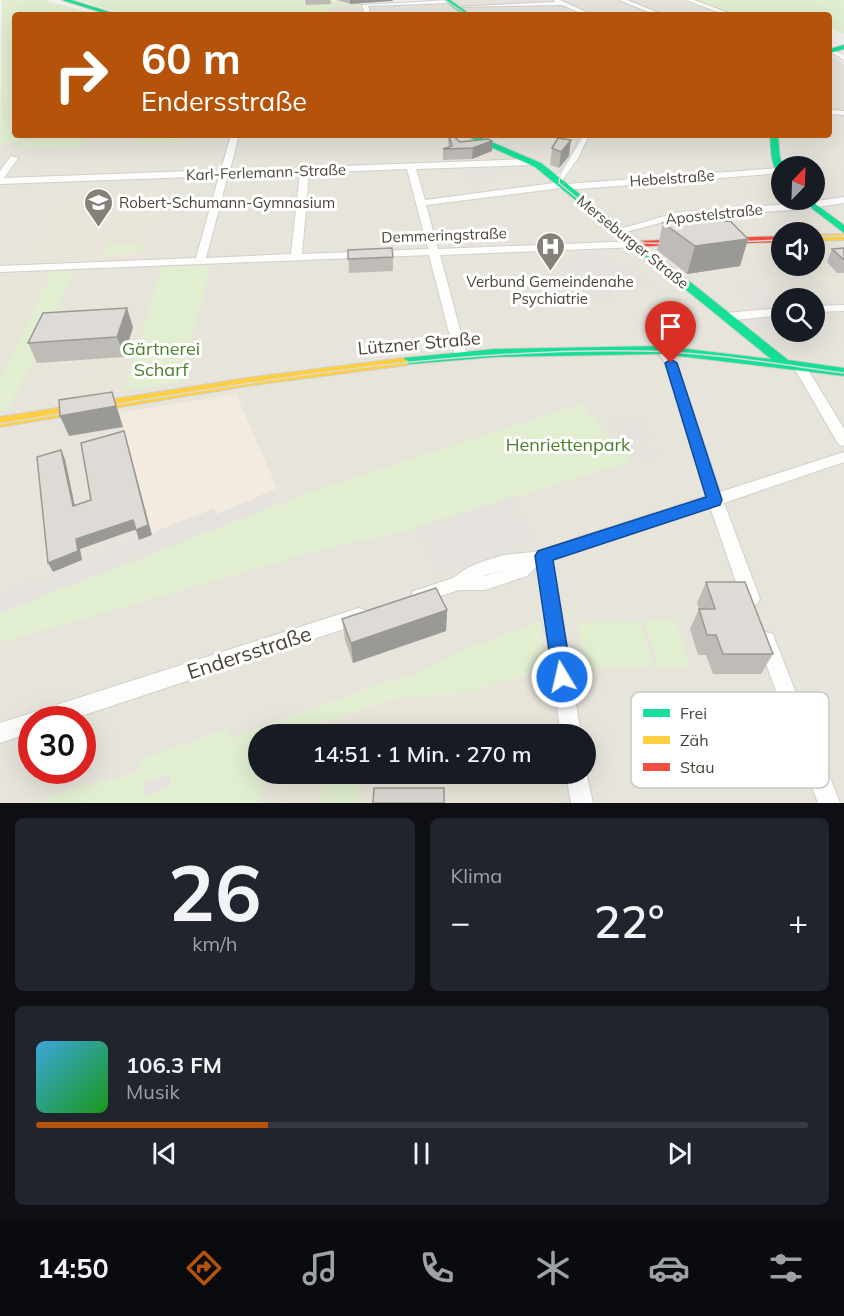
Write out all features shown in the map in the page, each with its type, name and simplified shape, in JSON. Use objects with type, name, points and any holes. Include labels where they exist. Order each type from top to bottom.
[{"type":"main road","points":[[65,0],[106,12]]},
{"type":"main road","name":"Merseburger Straße","points":[[475,138],[532,162],[775,356],[794,366]]},
{"type":"main road","points":[[774,138],[777,156]]},
{"type":"main road","points":[[818,210],[844,230]]},
{"type":"main road","points":[[825,238],[844,237]]},
{"type":"main road","points":[[636,244],[771,239]]},
{"type":"main road","points":[[748,356],[752,349],[752,338]]},
{"type":"main road","name":"Lützner Straße","points":[[0,422],[294,374],[462,356],[663,350],[733,356],[844,372]]},
{"type":"main road","points":[[733,356],[775,356],[844,363]]},
{"type":"street","points":[[622,0],[653,12]]},
{"type":"street","points":[[688,0],[722,12]]},
{"type":"street","points":[[367,12],[365,5],[455,6],[559,1],[583,12]]},
{"type":"street","points":[[833,49],[844,58]]},
{"type":"street","points":[[200,261],[234,138]]},
{"type":"street","points":[[562,184],[584,138]]},
{"type":"street","points":[[0,179],[14,158]]},
{"type":"street","name":"Karl-Ferlemann-Straße","points":[[0,179],[225,174],[532,162]]},
{"type":"street","points":[[411,166],[462,356]]},
{"type":"street","points":[[296,257],[305,170]]},
{"type":"street","name":"Hebelstraße","points":[[420,203],[562,184],[771,173]]},
{"type":"street","name":"Apostelstraße","points":[[825,201],[844,200]]},
{"type":"street","name":"Apostelstraße","points":[[623,235],[679,215],[771,206]]},
{"type":"street","name":"Demmeringstraße","points":[[0,269],[433,252],[623,235]]},
{"type":"street","points":[[825,309],[844,308]]},
{"type":"street","points":[[726,317],[771,312]]},
{"type":"street","points":[[663,350],[671,363],[715,500],[786,692]]},
{"type":"street","name":"Merseburger Straße","points":[[794,366],[844,441]]},
{"type":"street","points":[[407,600],[459,583],[485,583],[521,571],[539,558],[844,457]]},
{"type":"street","points":[[539,558],[569,724]]},
{"type":"street","name":"Endersstraße","points":[[82,706],[380,609]]},
{"type":"street","points":[[0,733],[18,727]]},
{"type":"street","points":[[579,784],[582,803]]},
{"type":"street","points":[[823,788],[829,803]]},
{"type":"shaded area","points":[[450,0],[682,0],[716,12],[329,12],[328,7]]},
{"type":"shaded area","points":[[832,55],[844,64],[844,803],[259,803],[263,784],[596,784],[596,724],[332,724],[544,669],[540,622],[412,677],[410,674],[271,724],[248,724],[248,732],[229,739],[227,729],[141,760],[141,771],[104,783],[103,779],[96,781],[96,706],[18,706],[18,784],[89,784],[35,803],[0,803],[0,143],[23,142],[20,148],[84,145],[88,138],[138,138],[136,143],[186,141],[187,138],[832,138]]},
{"type":"shaded area","points":[[528,166],[533,171],[497,174],[498,177],[474,177],[475,180],[466,180],[462,168]]},
{"type":"shaded area","name":"Robert-Schumann-Gymnasium","points":[[173,191],[147,259],[16,264],[60,194]]},
{"type":"shaded area","points":[[844,242],[844,303],[824,281],[819,281],[814,276],[825,276],[825,243]]},
{"type":"shaded area","points":[[602,251],[613,267],[627,263],[651,283],[611,292],[619,300],[599,302],[588,294],[582,294],[553,260],[580,259],[574,252]]},
{"type":"shaded area","points":[[52,272],[12,354],[0,354],[0,279],[4,273]]},
{"type":"shaded area","points":[[760,284],[771,298],[771,309],[757,310],[739,285]]},
{"type":"shaded area","points":[[771,316],[771,331],[762,334],[743,319]]},
{"type":"shaded area","points":[[145,324],[124,391],[74,399],[84,373],[27,377],[50,328]]},
{"type":"shaded area","points":[[236,394],[277,488],[217,515],[213,509],[152,535],[119,413]]},
{"type":"shaded area","points":[[612,420],[646,421],[650,437],[643,439],[645,448],[647,451],[661,447],[663,455],[645,459],[624,449]]},
{"type":"shaded area","points":[[267,493],[273,507],[0,613],[0,595],[188,518],[214,509],[217,514]]},
{"type":"shaded area","points":[[513,496],[537,542],[439,575],[415,528]]},
{"type":"shaded area","points":[[544,669],[552,724],[319,724],[386,700],[468,692]]},
{"type":"shaded area","points":[[169,774],[171,786],[143,797],[143,783]]},
{"type":"shaded area","points":[[263,784],[560,784],[562,803],[259,803]]},
{"type":"green space","points":[[2,0],[43,0],[87,12],[12,12],[12,138],[88,138],[84,145],[19,148],[23,142],[0,143]]},
{"type":"green space","points":[[77,0],[333,0],[334,3],[338,0],[347,4],[360,3],[360,6],[328,7],[329,12],[118,12]]},
{"type":"green space","points":[[695,0],[844,0],[844,34],[832,29],[832,12],[729,12]]},
{"type":"green space","points":[[138,138],[187,138],[186,141],[136,144]]},
{"type":"green space","points":[[144,243],[140,253],[103,254],[107,244]]},
{"type":"green space","name":"Gärtnerei Scharf","points":[[211,266],[193,332],[184,381],[124,391],[161,267]]},
{"type":"green space","points":[[75,270],[27,377],[24,377],[7,410],[0,411],[0,379],[52,272]]},
{"type":"green space","name":"Henriettenpark","points":[[580,404],[631,461],[415,528],[309,553],[0,643],[0,613],[305,494]]},
{"type":"green space","points":[[645,620],[676,620],[691,668],[658,668]]},
{"type":"green space","points":[[540,622],[544,669],[468,692],[386,700],[319,724],[271,724],[410,674],[412,677],[461,651]]},
{"type":"green space","points":[[641,622],[653,668],[586,668],[577,623]]},
{"type":"green space","points":[[227,729],[229,739],[248,732],[248,784],[263,784],[259,803],[35,803],[89,784],[96,784],[96,781],[103,779],[104,783],[141,771],[140,760]]},
{"type":"green space","points":[[322,784],[361,784],[360,803],[321,803]]},
{"type":"building","points":[[450,138],[455,138],[460,142],[488,139],[492,141],[473,148],[443,149],[452,146]]},
{"type":"building","points":[[558,138],[571,140],[561,152],[552,148]]},
{"type":"building","points":[[730,221],[748,239],[695,246],[663,223]]},
{"type":"building","points":[[392,248],[393,257],[348,259],[348,250]]},
{"type":"building","points":[[844,248],[844,259],[832,249]]},
{"type":"building","points":[[127,308],[117,337],[28,343],[43,313]]},
{"type":"building","points":[[112,392],[116,406],[60,416],[59,400]]},
{"type":"building","points":[[124,431],[148,525],[136,530],[133,520],[76,539],[78,551],[48,563],[37,457],[61,450],[73,506],[91,500],[81,443]]},
{"type":"building","points":[[706,582],[745,582],[773,654],[723,654],[716,635],[707,635],[699,609],[715,609]]},
{"type":"building","points":[[436,588],[447,610],[351,643],[342,619]]},
{"type":"building","points":[[374,788],[444,788],[444,803],[373,803]]},
{"type":"tram line","points":[[445,0],[463,12]]},
{"type":"tram line","points":[[581,138],[560,174],[559,183],[622,235],[645,243],[674,244]]},
{"type":"tram line","points":[[825,237],[844,236]]},
{"type":"tram line","points":[[731,242],[771,240]]},
{"type":"tram line","points":[[101,407],[303,375],[438,359],[505,354],[573,351],[666,352],[743,359],[844,373]]},
{"type":"tram line","points":[[0,424],[77,411]]},
{"type":"traffic: fast","points":[[65,0],[106,12]]},
{"type":"traffic: fast","points":[[447,0],[464,12]]},
{"type":"traffic: fast","points":[[832,50],[844,47]]},
{"type":"traffic: fast","points":[[475,138],[538,165],[784,363],[844,372]]},
{"type":"traffic: fast","points":[[774,138],[776,156]]},
{"type":"traffic: fast","points":[[818,210],[844,230]]},
{"type":"traffic: fast","points":[[403,362],[495,353],[662,350],[788,365]]},
{"type":"traffic: slow","points":[[825,238],[844,237]]},
{"type":"traffic: slow","points":[[0,422],[247,382],[403,362]]},
{"type":"traffic: jam","points":[[723,241],[771,239]]},
{"type":"traffic: jam","points":[[637,244],[685,242]]},
{"type":"place","name":"Robert-Schumann-Gymnasium","points":[[98,228]]},
{"type":"place","name":"Verbund Gemeindenahe Psychiatrie","points":[[550,272]]},
{"type":"route","points":[[562,677],[544,556],[715,500],[671,363]]}]
